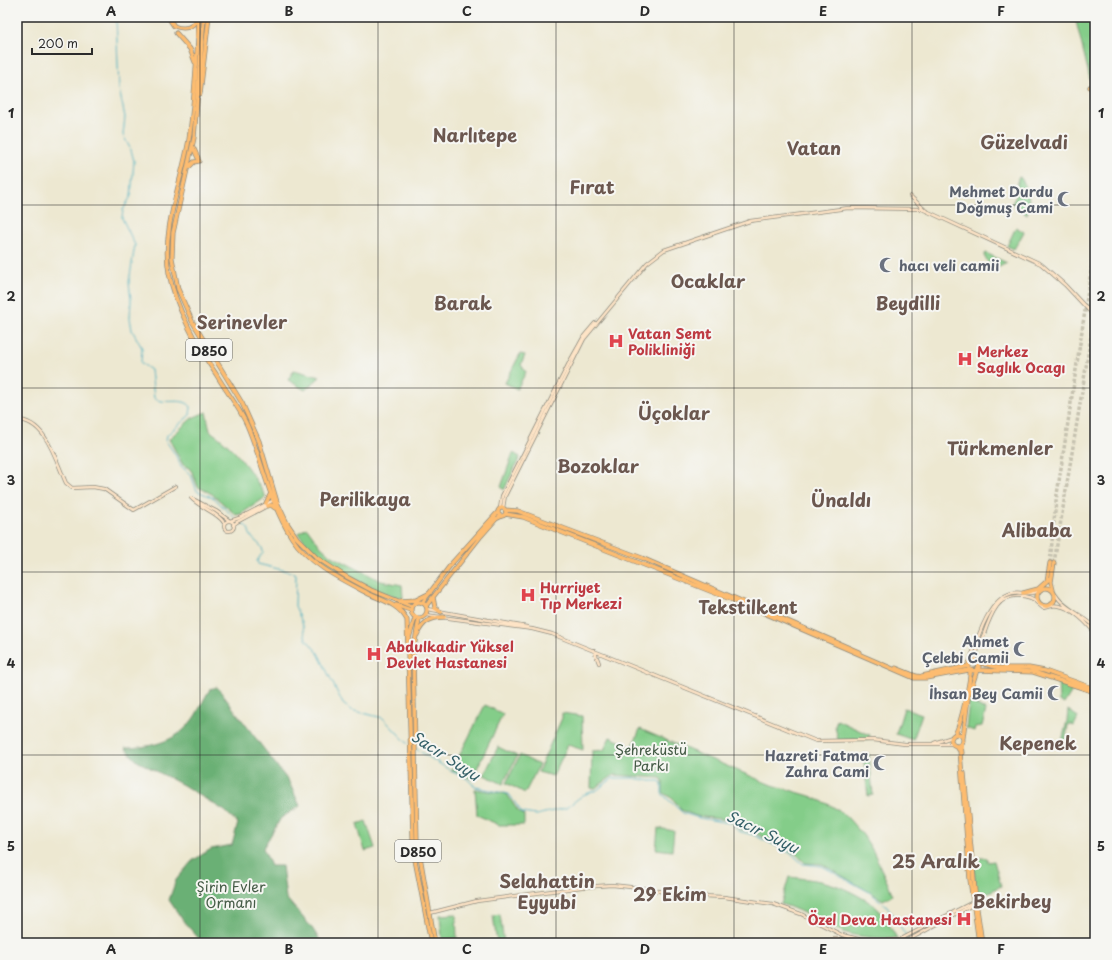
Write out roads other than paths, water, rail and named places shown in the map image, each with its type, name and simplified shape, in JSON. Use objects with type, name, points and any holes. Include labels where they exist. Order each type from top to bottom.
[{"type":"main road","points":[[168,17],[174,26],[183,28],[191,26],[199,17]]},
{"type":"main road","name":"D850","points":[[199,17],[196,65],[188,139],[168,235],[169,272],[174,290],[189,326],[214,372],[246,423],[270,495],[293,532],[306,549],[317,558],[345,576],[371,590],[411,608]]},
{"type":"main road","name":"D850","points":[[204,17],[193,143],[172,243],[173,270],[178,289],[192,321],[242,403],[259,441],[275,501],[275,508],[293,540],[311,560],[347,582],[388,602],[403,613],[408,623],[410,758],[415,860],[431,943]]},
{"type":"main road","points":[[196,111],[199,102],[205,64],[209,17]]},
{"type":"main road","points":[[176,33],[190,48],[196,65]]},
{"type":"main road","points":[[1090,87],[1093,89],[1095,86]]},
{"type":"main road","points":[[187,170],[192,163],[199,160],[195,154],[193,143]]},
{"type":"main road","points":[[910,196],[927,211]]},
{"type":"main road","points":[[425,606],[502,511],[505,496],[584,339],[655,255],[664,250],[751,221],[828,210],[870,207],[915,208],[927,211],[970,233],[1020,253],[1042,265],[1072,291],[1095,317]]},
{"type":"main road","points":[[17,420],[29,422],[40,430],[66,483],[72,488],[80,489],[93,487],[104,489],[134,510],[176,486]]},
{"type":"main road","points":[[234,525],[216,511],[191,498],[197,505],[220,517],[224,523],[224,528],[228,531],[231,530],[237,522],[267,504],[270,495]]},
{"type":"main road","points":[[224,523],[239,518],[275,501]]},
{"type":"main road","points":[[267,504],[275,508]]},
{"type":"main road","points":[[502,511],[523,516],[657,569],[919,679],[969,669]]},
{"type":"main road","points":[[426,615],[425,606],[430,593],[452,563],[502,511],[518,511],[642,558],[916,676],[929,677]]},
{"type":"main road","points":[[954,745],[953,736],[957,732],[961,721],[965,696],[970,679],[970,662],[975,646],[993,606],[1004,596],[1012,593],[1032,594],[1044,588],[1048,580],[1052,563],[1051,584],[1060,601],[1095,627]]},
{"type":"main road","points":[[1024,593],[1038,589],[1048,580]]},
{"type":"main road","points":[[1044,588],[1053,590]]},
{"type":"main road","points":[[1039,591],[1037,597],[1039,603]]},
{"type":"main road","points":[[393,599],[416,600],[430,593]]},
{"type":"main road","points":[[1050,606],[1055,602],[1056,595]]},
{"type":"main road","points":[[434,596],[435,608],[441,612]]},
{"type":"main road","points":[[974,903],[961,745],[968,698],[979,667],[976,661],[979,646],[997,605],[1007,598],[1015,596],[1033,598],[1044,606],[1062,606],[1079,618],[1095,633]]},
{"type":"main road","points":[[1033,598],[1038,605],[1043,608],[1062,606]]},
{"type":"main road","name":"D850","points":[[388,602],[411,608]]},
{"type":"main road","points":[[417,618],[411,608],[415,603],[441,612],[518,624],[552,634],[816,741],[873,740],[905,744],[961,745]]},
{"type":"main road","points":[[417,618],[426,615],[532,629]]},
{"type":"main road","points":[[414,639],[424,622],[434,618],[444,617]]},
{"type":"main road","points":[[408,642],[417,618]]},
{"type":"main road","name":"D850","points":[[417,618],[413,653],[417,839],[436,943]]},
{"type":"main road","points":[[594,650],[599,663]]},
{"type":"main road","points":[[970,662],[976,661],[1000,668],[1029,668],[1045,671],[1095,690]]},
{"type":"main road","points":[[916,676],[969,669],[1033,672],[1095,690]]},
{"type":"main road","points":[[919,679],[964,670]]},
{"type":"main road","points":[[1037,672],[1069,680],[1095,690]]},
{"type":"main road","points":[[1069,680],[1088,689]]},
{"type":"main road","points":[[927,744],[960,734],[963,738]]},
{"type":"main road","points":[[954,745],[959,748],[961,758],[974,903],[981,943]]},
{"type":"main road","points":[[430,913],[476,901],[582,887],[612,885],[649,889],[679,895],[720,897],[773,904],[800,914],[842,935],[863,940]]},
{"type":"main road","points":[[813,943],[838,939],[895,941],[905,938],[974,903]]},
{"type":"main road","points":[[903,943],[974,903]]},
{"type":"main road","points":[[838,939],[842,935]]},
{"type":"main road","points":[[822,943],[832,940],[870,943]]},
{"type":"waterway","name":"Sacır Suyu","points":[[116,17],[119,89],[125,117],[123,135],[131,150],[134,161],[131,196],[123,210],[122,218],[135,245],[129,282],[131,300],[130,318],[132,330],[142,348],[141,363],[151,370],[154,398],[163,401],[184,402],[191,407],[190,415],[167,435],[166,441],[181,466],[191,475],[197,491],[214,498],[235,518]]},
{"type":"waterway","name":"Sacır Suyu","points":[[242,523],[248,528],[251,536],[262,549],[263,552],[257,561],[258,564],[291,572],[296,575],[295,606],[302,622],[306,639],[318,653],[343,704],[351,710],[383,718],[408,744]]},
{"type":"waterway","name":"Sacır Suyu","points":[[416,749],[453,772],[466,778],[476,787],[509,794],[522,813],[536,815],[566,808],[583,795],[597,790],[613,778],[633,778],[660,781],[662,784],[662,794],[683,813],[699,818],[730,823],[738,831],[754,835],[792,854],[803,864],[822,866],[869,892],[887,906],[911,943]]},
{"type":"tunnel","points":[[1050,563],[1056,501],[1095,245]]},
{"type":"tunnel","points":[[1054,563],[1095,312]]},
{"type":"tunnel","points":[[967,669],[980,667],[997,669]]},
{"type":"place","name":"Mehmet Durdu Doğmuş Cami","points":[[1065,199]]},
{"type":"place","name":"hacı veli camii","points":[[887,265]]},
{"type":"place","name":"Vatan Semt Polikliniği","points":[[616,341]]},
{"type":"place","name":"Merkez Saglık Ocagı","points":[[965,359]]},
{"type":"place","name":"Hurriyet Tıp Merkezi","points":[[528,595]]},
{"type":"place","name":"Ahmet Çelebi Camii","points":[[1021,649]]},
{"type":"place","name":"Abdulkadir Yüksel Devlet Hastanesi","points":[[374,654]]},
{"type":"place","name":"İhsan Bey Camii","points":[[1055,693]]},
{"type":"place","name":"Hazreti Fatma Zahra Cami","points":[[881,763]]},
{"type":"place","name":"Özel Deva Hastanesi","points":[[964,919]]},
{"type":"district","name":"Narlıtepe","points":[[475,134]]},
{"type":"district","name":"Güzelvadi","points":[[1024,141]]},
{"type":"district","name":"Vatan","points":[[814,147]]},
{"type":"district","name":"Fırat","points":[[592,186]]},
{"type":"district","name":"Ocaklar","points":[[708,280]]},
{"type":"district","name":"Barak","points":[[463,302]]},
{"type":"district","name":"Beydilli","points":[[908,302]]},
{"type":"district","name":"Serinevler","points":[[242,321]]},
{"type":"district","name":"Üçoklar","points":[[674,412]]},
{"type":"district","name":"Türkmenler","points":[[1000,447]]},
{"type":"district","name":"Bozoklar","points":[[598,465]]},
{"type":"district","name":"Perilikaya","points":[[365,498]]},
{"type":"district","name":"Ünaldı","points":[[841,499]]},
{"type":"district","name":"Alibaba","points":[[1037,529]]},
{"type":"district","name":"Tekstilkent","points":[[748,606]]},
{"type":"district","name":"Kepenek","points":[[1038,742]]},
{"type":"district","name":"25 Aralık","points":[[936,860]]},
{"type":"district","name":"Selahattin Eyyubi","points":[[547,890]]},
{"type":"district","name":"29 Ekim","points":[[670,893]]},
{"type":"district","name":"Bekirbey","points":[[1012,900]]},
{"type":"park label","name":"Şehreküstü Parkı","points":[[651,758]]},
{"type":"park label","name":"Şirin Evler Ormanı","points":[[231,894]]}]
